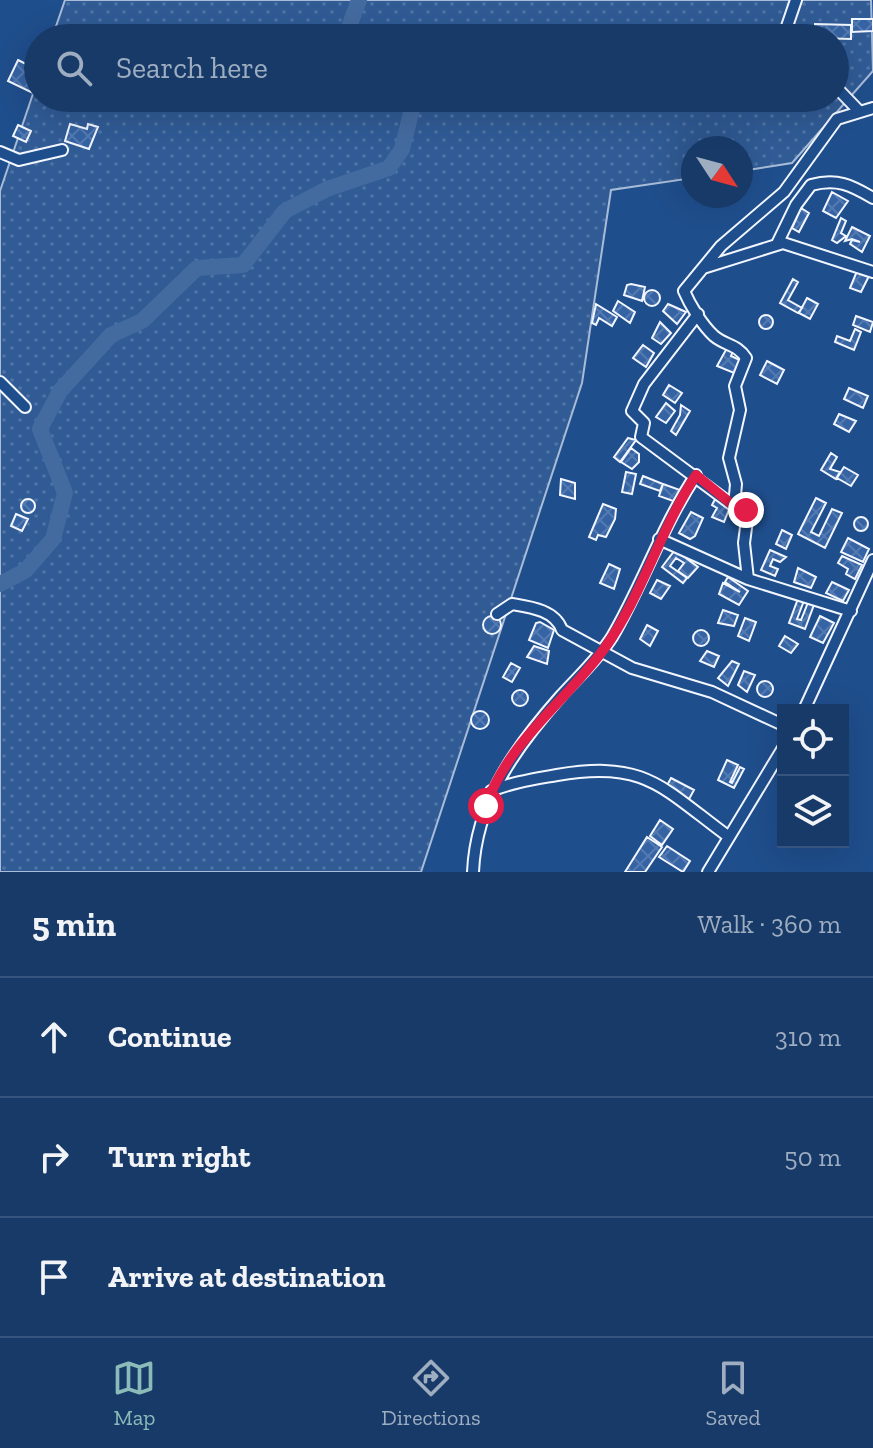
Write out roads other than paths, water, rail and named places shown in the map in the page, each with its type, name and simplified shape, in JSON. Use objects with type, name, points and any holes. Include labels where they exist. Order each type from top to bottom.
[{"type":"street","points":[[788,24],[796,0]]},
{"type":"street","points":[[849,101],[859,111]]},
{"type":"street","points":[[734,506],[736,484],[729,458],[740,410],[735,386],[746,358],[739,347],[714,336],[683,292],[722,245],[784,192],[837,119],[873,108]]},
{"type":"street","points":[[0,152],[19,160],[62,150]]},
{"type":"street","points":[[777,244],[796,205],[811,185],[832,181],[851,184],[873,198]]},
{"type":"street","points":[[703,268],[777,244],[787,244],[873,272]]},
{"type":"street","points":[[698,314],[644,384],[632,411],[643,421],[641,437],[734,506],[746,510],[749,516],[744,543],[748,579]]},
{"type":"street","points":[[0,382],[25,407]]},
{"type":"street","points":[[473,872],[477,834],[491,791],[559,698],[603,651],[659,539],[696,475]]},
{"type":"street","points":[[659,539],[748,579],[851,611]]},
{"type":"street","points":[[807,704],[873,560]]},
{"type":"street","points":[[497,614],[512,604],[547,611],[559,622],[562,630],[632,668],[712,692],[777,722]]},
{"type":"street","points":[[708,872],[777,758]]},
{"type":"street","points":[[491,791],[517,781],[591,769],[624,770],[648,779],[729,837]]},
{"type":"waterway","points":[[350,24],[359,0]]},
{"type":"waterway","points":[[0,584],[25,571],[53,539],[65,493],[40,429],[60,391],[111,335],[142,321],[197,268],[243,265],[285,211],[327,189],[389,168],[402,149],[411,112]]}]
